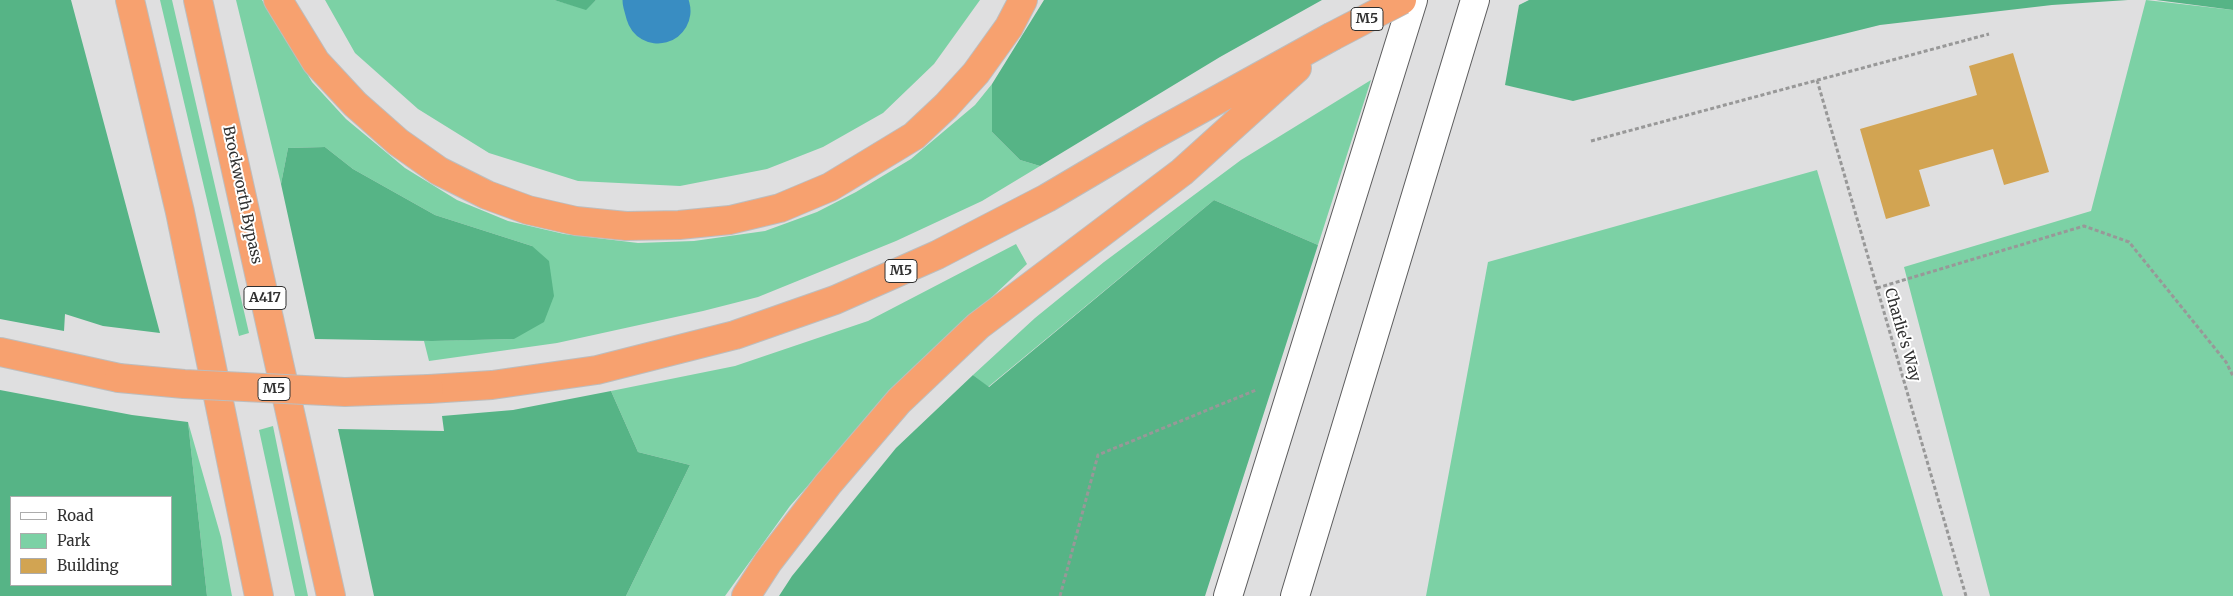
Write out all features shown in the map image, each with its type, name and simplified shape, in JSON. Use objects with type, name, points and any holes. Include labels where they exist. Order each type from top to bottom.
[{"type":"highway","points":[[115,0],[180,212]]},
{"type":"highway","points":[[130,0],[180,212],[259,596]]},
{"type":"highway","name":"Brockworth Bypass","points":[[198,0],[331,596]]},
{"type":"highway","points":[[278,0],[316,62],[355,104],[398,142],[439,171],[487,195],[528,210],[576,221],[626,226],[679,225],[730,220],[780,208],[830,187],[914,136],[946,106],[976,73],[1009,27],[1023,0]]},
{"type":"highway","name":"M5","points":[[0,352],[119,378],[184,384],[345,392],[492,386],[597,370],[735,335],[835,300],[937,255],[1047,198],[1152,136],[1402,0]]},
{"type":"highway","name":"M5","points":[[746,596],[768,562],[828,484],[899,401],[978,326],[1182,172],[1331,37]]},
{"type":"street","points":[[1228,596],[1413,0]]},
{"type":"street","points":[[1295,596],[1475,0]]},
{"type":"path","points":[[1591,141],[1989,34]]},
{"type":"path","name":"Charlie's Way","points":[[1817,80],[1966,596]]},
{"type":"path","points":[[1877,288],[2084,226],[2129,242],[2226,362],[2233,376]]},
{"type":"path","points":[[1060,596],[1098,455],[1258,390]]},
{"type":"green space","points":[[0,0],[71,0],[160,333],[103,326],[65,314],[64,331],[0,319]]},
{"type":"green space","points":[[160,0],[172,0],[249,333],[239,336]]},
{"type":"green space","points":[[236,0],[262,0],[312,82],[346,119],[405,168],[457,200],[508,221],[564,234],[638,243],[694,241],[765,231],[817,212],[856,192],[911,159],[975,105],[992,84],[992,132],[1020,160],[1040,166],[982,201],[896,241],[758,297],[557,343],[429,361],[424,341],[514,339],[532,246],[435,215],[353,169],[325,147],[288,148],[281,184]]},
{"type":"green space","points":[[325,0],[554,0],[586,9],[596,0],[980,0],[934,64],[883,113],[823,147],[767,169],[680,186],[578,181],[489,153],[418,109],[355,53]]},
{"type":"green space","points":[[554,0],[596,0],[586,10]]},
{"type":"green space","points":[[1044,0],[1322,0],[1220,57],[1040,166],[1020,160],[992,132],[992,84]]},
{"type":"green space","points":[[1529,0],[2128,0],[2052,5],[1880,25],[1573,101],[1505,85],[1519,5]]},
{"type":"green space","points":[[2146,0],[2233,10],[2233,596],[1990,596],[1904,267],[2091,211]]},
{"type":"green space","points":[[2156,0],[2233,0],[2233,10]]},
{"type":"green space","points":[[1371,80],[1318,245],[1214,200],[988,387],[973,375],[1035,318],[1104,262],[1241,160]]},
{"type":"green space","points":[[325,147],[353,169],[435,215],[532,246],[549,261],[554,296],[544,322],[514,339],[432,341],[315,339],[281,184],[288,148]]},
{"type":"green space","points":[[1817,170],[1943,596],[1426,596],[1488,262]]},
{"type":"green space","points":[[1214,200],[1318,245],[1205,596],[779,596],[792,576],[896,448],[973,375],[989,387]]},
{"type":"green space","points":[[1016,244],[1027,264],[887,396],[790,506],[725,596],[626,596],[690,465],[638,452],[611,391],[735,366],[868,321]]},
{"type":"green space","points":[[0,390],[132,415],[188,422],[207,596],[0,596]]},
{"type":"green space","points":[[611,391],[638,452],[690,465],[626,596],[374,596],[338,429],[444,431],[442,416],[513,410]]},
{"type":"green space","points":[[188,422],[221,537],[232,596],[207,596]]},
{"type":"green space","points":[[273,426],[308,596],[295,596],[259,430]]},
{"type":"building","points":[[2013,53],[2049,172],[2004,185],[1993,149],[1919,170],[1930,206],[1886,219],[1860,129],[1977,95],[1969,66]]},
{"type":"waterway","points":[[655,0],[658,11]]}]
